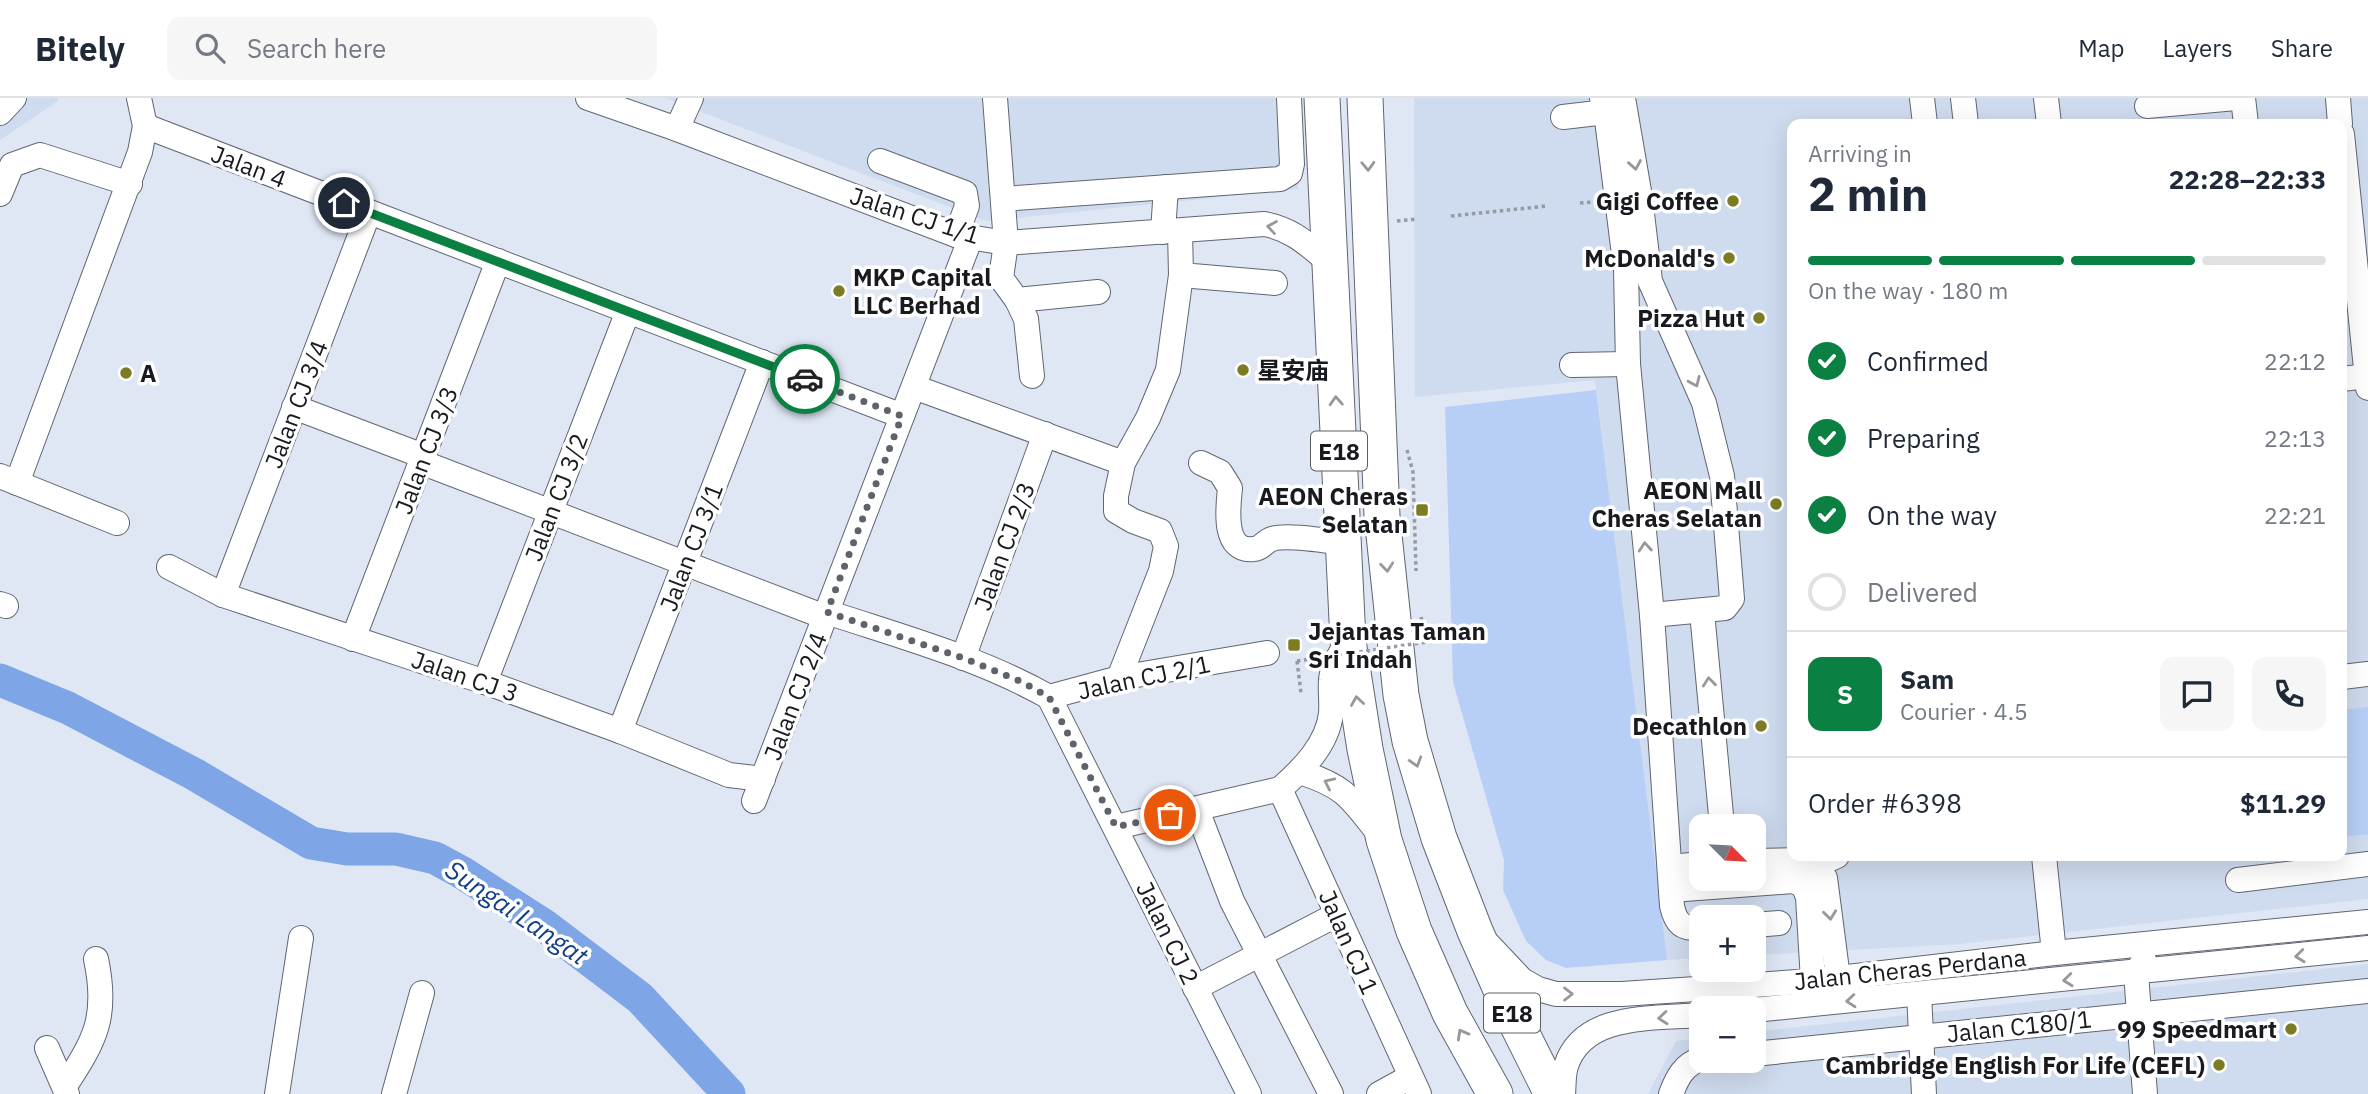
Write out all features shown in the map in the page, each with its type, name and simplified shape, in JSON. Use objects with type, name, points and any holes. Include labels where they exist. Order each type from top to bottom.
[{"type":"highway","name":"E18","points":[[1322,98],[1348,641],[1365,749],[1384,840],[1414,931],[1450,1013],[1495,1094]]},
{"type":"highway","name":"E18","points":[[1366,98],[1382,516],[1401,695],[1410,741],[1439,838],[1475,931],[1552,1094]]},
{"type":"street","points":[[0,113],[14,98]]},
{"type":"street","points":[[117,523],[9,480],[130,184],[145,126],[139,98]]},
{"type":"street","name":"Jalan CJ 1/1","points":[[588,98],[964,236],[1006,243],[1264,224],[1282,228],[1299,237],[1329,262]]},
{"type":"street","points":[[677,129],[691,98]]},
{"type":"street","points":[[995,98],[1006,243],[1001,278],[1017,300],[1026,319],[1032,376]]},
{"type":"street","points":[[1003,199],[1280,179],[1290,173],[1292,164],[1289,98]]},
{"type":"street","points":[[1922,98],[1924,119]]},
{"type":"street","points":[[1963,98],[1965,119]]},
{"type":"street","points":[[2046,98],[2048,119]]},
{"type":"street","points":[[2148,109],[2236,98]]},
{"type":"street","points":[[2243,98],[2245,119]]},
{"type":"street","points":[[2338,98],[2340,119]]},
{"type":"street","points":[[1563,117],[1610,103]]},
{"type":"street","points":[[1610,103],[1626,270],[1628,364],[1652,615],[1670,878],[1675,920],[1682,926],[1689,927]]},
{"type":"street","points":[[1610,103],[1641,200],[1650,281],[1704,402],[1722,476],[1732,599],[1726,608],[1652,615]]},
{"type":"street","name":"Jalan 4","points":[[145,126],[902,416]]},
{"type":"street","points":[[2347,150],[2357,181],[2368,380],[2347,379]]},
{"type":"street","points":[[0,194],[12,165],[40,155],[130,184]]},
{"type":"street","name":"Jalan CJ 2/4","points":[[759,790],[914,387],[964,236],[967,206],[965,193],[880,161]]},
{"type":"street","points":[[1119,678],[1161,571],[1166,546],[1160,530],[1133,521],[1116,511],[1116,496],[1123,463],[1148,418],[1168,370],[1181,275],[1171,231],[1166,187]]},
{"type":"street","name":"Jalan CJ 3/4","points":[[222,595],[369,212]]},
{"type":"street","name":"Jalan CJ 3/3","points":[[353,639],[498,261]]},
{"type":"street","points":[[1181,275],[1275,282]]},
{"type":"street","points":[[1017,300],[1098,292]]},
{"type":"street","name":"Jalan CJ 3/2","points":[[485,682],[628,311]]},
{"type":"street","name":"Jalan CJ 3/1","points":[[620,731],[762,362]]},
{"type":"street","points":[[1572,365],[1628,364]]},
{"type":"street","points":[[914,387],[1123,463]]},
{"type":"street","name":"Jalan CJ 2/1","points":[[294,407],[551,512],[826,615],[963,658],[1022,682],[1049,697],[1119,678],[1267,653]]},
{"type":"street","name":"Jalan CJ 2/3","points":[[963,658],[1045,434]]},
{"type":"street","points":[[1201,463],[1220,472],[1230,488],[1227,509],[1230,534],[1240,546],[1257,550],[1273,538],[1344,543]]},
{"type":"street","name":"Jalan CJ 3","points":[[169,568],[222,595],[485,682],[620,731],[759,790]]},
{"type":"street","points":[[1702,612],[1721,814]]},
{"type":"street","points":[[1116,827],[1280,789],[1300,772],[1326,733],[1331,715],[1331,678],[1335,662],[1348,641]]},
{"type":"street","points":[[2347,676],[2368,674]]},
{"type":"street","name":"Jalan CJ 2","points":[[1049,697],[1249,1094]]},
{"type":"street","points":[[1300,772],[1341,788],[1384,840]]},
{"type":"street","name":"Jalan CJ 1","points":[[1280,789],[1415,1085]]},
{"type":"street","points":[[1196,810],[1232,901],[1331,1094]]},
{"type":"street","points":[[1766,861],[1787,860]]},
{"type":"street","points":[[1827,861],[1825,878],[1838,978]]},
{"type":"street","points":[[2045,861],[2054,953]]},
{"type":"street","points":[[2238,880],[2368,864]]},
{"type":"street","points":[[1670,878],[1689,869]]},
{"type":"street","points":[[1670,878],[1793,881],[1803,885],[1808,897],[1813,981]]},
{"type":"street","points":[[1195,988],[1336,915]]},
{"type":"street","name":"Jalan Cheras Perdana","points":[[1475,931],[1522,980],[1538,989],[1556,994],[1622,994],[1813,981],[2054,953],[2368,922]]},
{"type":"street","points":[[1766,924],[1779,923]]},
{"type":"street","points":[[277,1094],[302,939]]},
{"type":"street","points":[[2145,1094],[2136,973],[2157,943]]},
{"type":"street","points":[[2106,948],[2136,973]]},
{"type":"street","name":"Jalan Cheras Perdana","points":[[1766,1009],[2368,948]]},
{"type":"street","points":[[66,1090],[98,1025],[103,990],[96,959]]},
{"type":"street","name":"Jalan C180/1","points":[[1766,1053],[2368,991]]},
{"type":"street","points":[[394,1094],[422,993]]},
{"type":"street","points":[[1919,994],[1924,1094]]},
{"type":"street","points":[[1563,1094],[1565,1069],[1572,1052],[1584,1037],[1598,1028],[1625,1022],[1689,1016]]},
{"type":"street","points":[[47,1048],[66,1090]]},
{"type":"street","points":[[1671,1094],[1678,1076],[1689,1068]]},
{"type":"street","points":[[1379,1094],[1415,1085]]},
{"type":"path","points":[[1451,216],[1547,206]]},
{"type":"path","points":[[1396,220],[1418,219]]},
{"type":"path","points":[[1301,693],[1297,661],[1427,642],[1420,611]]},
{"type":"shaded area","points":[[0,98],[58,98],[58,101],[0,140]]},
{"type":"shaded area","points":[[665,98],[1291,98],[1298,189],[986,221]]},
{"type":"shaded area","points":[[1414,98],[2368,98],[2368,899],[1960,944],[1766,954],[1766,905],[1689,905],[1689,959],[1666,960],[1595,380],[1415,397]]},
{"type":"shaded area","points":[[1596,390],[1667,960],[1566,968],[1546,960],[1526,941],[1503,890],[1504,860],[1453,682],[1445,407]]},
{"type":"shaded area","points":[[2368,707],[2368,834],[2347,836],[2347,709]]},
{"type":"shaded area","points":[[2368,964],[2368,1094],[1648,1094],[1676,1041],[1689,1039],[1689,1073],[1766,1073],[1766,1031]]},
{"type":"waterway","name":"Sungai Langat","points":[[0,680],[68,708],[194,774],[311,843],[347,849],[396,849],[435,858],[461,872],[545,926],[640,998],[729,1094]]},
{"type":"way so far","points":[[805,379],[902,416],[827,612],[963,658],[1022,682],[1049,697],[1116,827],[1170,815]]},
{"type":"place","name":"Gigi Coffee","points":[[1733,201]]},
{"type":"place","name":"McDonald's","points":[[1729,258]]},
{"type":"place","name":"MKP Capital LLC Berhad","points":[[839,291]]},
{"type":"place","name":"Pizza Hut","points":[[1759,318]]},
{"type":"place","name":"星安庙","points":[[1243,370]]},
{"type":"place","name":"A","points":[[126,373]]},
{"type":"place","name":"AEON Mall Cheras Selatan","points":[[1776,504]]},
{"type":"place","name":"AEON Cheras Selatan","points":[[1422,510]]},
{"type":"place","name":"Jejantas Taman Sri Indah","points":[[1294,645]]},
{"type":"place","name":"Decathlon","points":[[1761,726]]},
{"type":"place","name":"99 Speedmart","points":[[2291,1029]]},
{"type":"place","name":"Cambridge English For Life (CEFL)","points":[[2219,1065]]},
{"type":"route","points":[[344,203],[805,379]]}]
